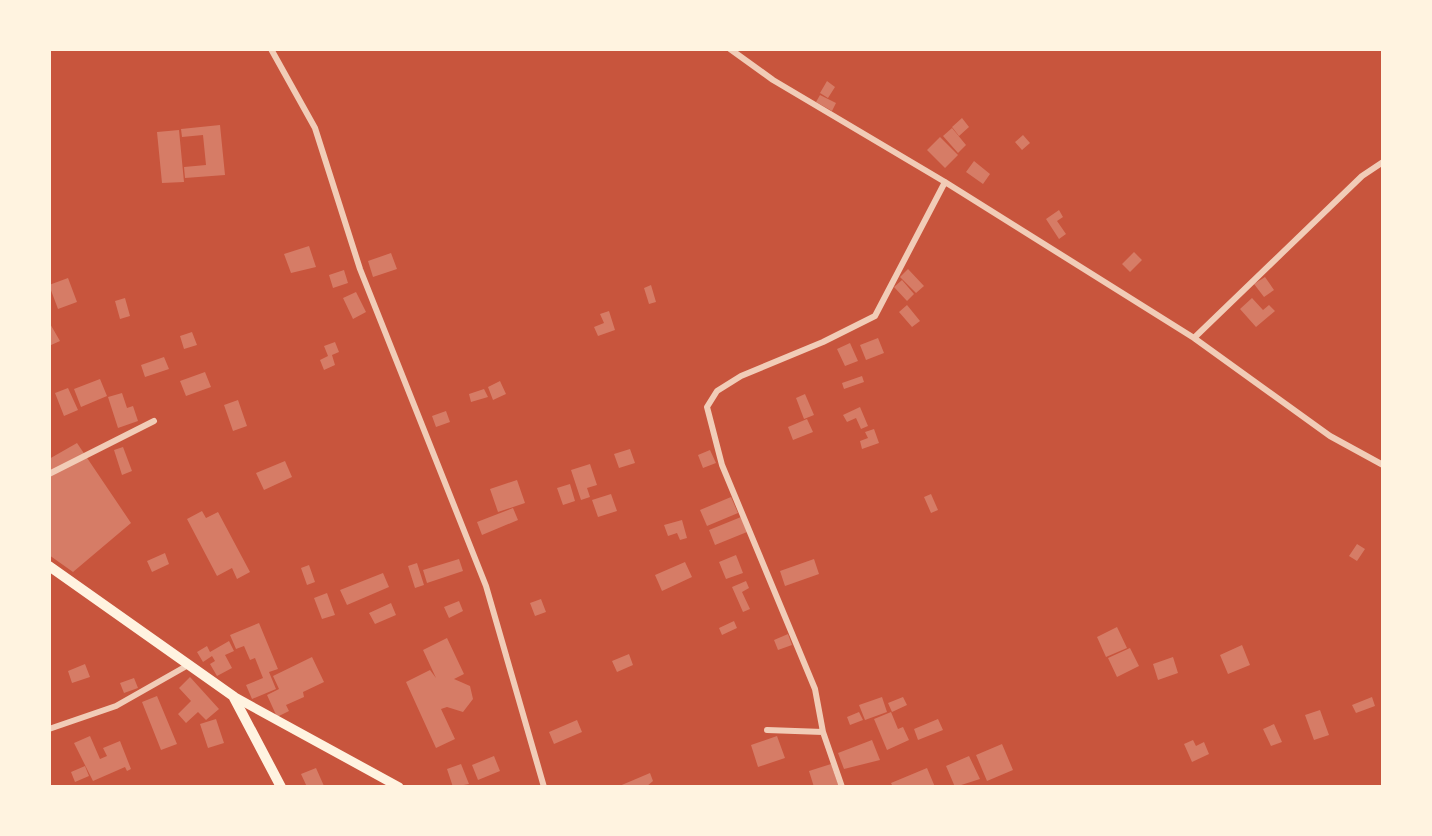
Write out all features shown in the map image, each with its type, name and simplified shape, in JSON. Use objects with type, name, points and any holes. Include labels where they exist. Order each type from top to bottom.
[{"type":"highway","points":[[49,566],[233,695],[281,787]]},
{"type":"main road","points":[[233,695],[399,787]]},
{"type":"street","points":[[271,49],[315,128],[360,269],[486,586],[544,787]]},
{"type":"street","points":[[730,49],[773,80],[945,182],[1194,338],[1330,436],[1383,464]]},
{"type":"street","points":[[1194,338],[1362,176],[1383,162]]},
{"type":"street","points":[[842,787],[823,732],[815,689],[722,465],[707,407],[718,391],[741,376],[823,342],[875,316],[945,182]]},
{"type":"street","points":[[49,474],[154,421]]},
{"type":"street","points":[[49,729],[116,706],[191,663]]},
{"type":"street","points":[[767,730],[823,732]]},
{"type":"building","points":[[827,81],[835,87],[828,98],[820,93]]},
{"type":"building","points":[[820,95],[836,103],[832,111],[816,102]]},
{"type":"building","points":[[962,118],[969,127],[959,136],[952,127]]},
{"type":"building","points":[[220,125],[225,175],[185,178],[184,167],[206,165],[203,135],[182,137],[181,129]]},
{"type":"building","points":[[952,128],[966,145],[958,153],[943,136]]},
{"type":"building","points":[[179,130],[184,182],[162,183],[157,132]]},
{"type":"building","points":[[1023,135],[1030,143],[1022,150],[1015,142]]},
{"type":"building","points":[[940,137],[958,155],[945,168],[927,150]]},
{"type":"building","points":[[974,161],[990,174],[983,184],[966,172]]},
{"type":"building","points":[[1059,210],[1063,217],[1057,221],[1066,234],[1059,239],[1046,219]]},
{"type":"building","points":[[309,246],[316,267],[291,273],[284,254]]},
{"type":"building","points":[[1134,252],[1142,260],[1130,272],[1122,264]]},
{"type":"building","points":[[391,253],[397,269],[373,277],[368,261]]},
{"type":"building","points":[[908,269],[924,286],[916,293],[900,277]]},
{"type":"building","points":[[344,270],[348,283],[333,288],[329,275]]},
{"type":"building","points":[[1265,277],[1274,290],[1264,297],[1254,284]]},
{"type":"building","points":[[68,278],[77,302],[58,309],[49,285]]},
{"type":"building","points":[[902,280],[914,294],[907,301],[894,287]]},
{"type":"building","points":[[651,285],[656,302],[649,304],[644,288]]},
{"type":"building","points":[[356,292],[366,312],[353,319],[343,298]]},
{"type":"building","points":[[125,298],[130,316],[120,319],[115,301]]},
{"type":"building","points":[[1252,298],[1263,310],[1269,305],[1275,311],[1256,327],[1240,309]]},
{"type":"building","points":[[907,305],[920,321],[912,327],[899,312]]},
{"type":"building","points":[[609,311],[615,330],[598,336],[594,327],[604,323],[600,314]]},
{"type":"building","points":[[49,322],[60,341],[49,346]]},
{"type":"building","points":[[192,332],[197,345],[184,349],[180,336]]},
{"type":"building","points":[[878,338],[884,353],[866,360],[860,345]]},
{"type":"building","points":[[335,342],[339,352],[332,355],[335,365],[324,370],[320,360],[328,356],[324,346]]},
{"type":"building","points":[[850,343],[858,361],[845,366],[837,349]]},
{"type":"building","points":[[164,357],[169,369],[145,377],[141,365]]},
{"type":"building","points":[[205,372],[211,387],[186,396],[180,381]]},
{"type":"building","points":[[862,376],[864,382],[844,389],[842,383]]},
{"type":"building","points":[[100,379],[107,396],[81,407],[74,389]]},
{"type":"building","points":[[500,381],[506,394],[493,400],[488,387]]},
{"type":"building","points":[[68,388],[78,410],[64,416],[55,393]]},
{"type":"building","points":[[484,389],[488,397],[471,402],[469,394]]},
{"type":"building","points":[[122,393],[127,408],[133,406],[138,421],[118,428],[108,397]]},
{"type":"building","points":[[805,394],[814,415],[804,419],[796,398]]},
{"type":"building","points":[[238,400],[247,426],[233,431],[224,405]]},
{"type":"building","points":[[860,407],[868,426],[861,429],[856,418],[847,422],[843,415]]},
{"type":"building","points":[[446,411],[450,422],[436,427],[432,416]]},
{"type":"building","points":[[807,419],[813,432],[793,440],[788,427]]},
{"type":"building","points":[[874,429],[879,443],[862,449],[860,441],[868,438],[865,432]]},
{"type":"building","points":[[77,443],[131,523],[73,572],[49,555],[49,459]]},
{"type":"building","points":[[123,447],[132,471],[122,475],[114,450]]},
{"type":"building","points":[[630,449],[635,463],[619,468],[614,454]]},
{"type":"building","points":[[710,450],[716,463],[703,468],[698,455]]},
{"type":"building","points":[[285,461],[292,477],[264,490],[256,473]]},
{"type":"building","points":[[590,464],[597,485],[587,488],[590,497],[581,500],[571,470]]},
{"type":"building","points":[[517,480],[525,503],[498,512],[490,489]]},
{"type":"building","points":[[570,484],[575,501],[563,505],[557,488]]},
{"type":"building","points":[[611,494],[617,511],[598,517],[592,500]]},
{"type":"building","points":[[931,494],[938,510],[931,513],[924,497]]},
{"type":"building","points":[[731,497],[738,513],[707,526],[700,510]]},
{"type":"building","points":[[513,508],[518,520],[482,535],[477,522]]},
{"type":"building","points":[[202,511],[206,518],[218,512],[250,572],[237,579],[232,568],[217,576],[187,519]]},
{"type":"building","points":[[741,517],[747,532],[715,545],[709,530]]},
{"type":"building","points":[[682,520],[687,538],[680,540],[677,533],[668,536],[664,525]]},
{"type":"building","points":[[1357,544],[1365,549],[1357,561],[1349,556]]},
{"type":"building","points":[[165,553],[169,564],[152,572],[147,561]]},
{"type":"building","points":[[736,555],[743,573],[726,579],[719,562]]},
{"type":"building","points":[[459,559],[463,571],[427,583],[423,570]]},
{"type":"building","points":[[814,559],[819,574],[785,586],[780,571]]},
{"type":"building","points":[[685,562],[692,577],[662,591],[655,575]]},
{"type":"building","points":[[417,563],[424,585],[415,588],[408,566]]},
{"type":"building","points":[[309,565],[315,582],[307,585],[301,568]]},
{"type":"building","points":[[383,573],[389,587],[347,605],[340,590]]},
{"type":"building","points":[[746,581],[749,588],[742,592],[750,609],[743,612],[732,587]]},
{"type":"building","points":[[327,593],[335,615],[322,619],[314,598]]},
{"type":"building","points":[[541,599],[546,612],[535,616],[530,603]]},
{"type":"building","points":[[459,601],[463,611],[449,618],[444,607]]},
{"type":"building","points":[[391,603],[396,615],[375,624],[369,613]]},
{"type":"building","points":[[734,621],[737,628],[722,635],[719,628]]},
{"type":"building","points":[[259,623],[278,669],[269,672],[276,689],[252,699],[246,685],[263,678],[255,658],[250,660],[244,646],[236,649],[230,635]]},
{"type":"building","points":[[1117,627],[1127,648],[1106,657],[1097,637]]},
{"type":"building","points":[[788,634],[792,645],[778,650],[774,640]]},
{"type":"building","points":[[447,638],[464,674],[454,679],[470,686],[473,699],[463,712],[447,707],[441,709],[455,739],[436,748],[406,682],[430,670],[436,678],[423,650]]},
{"type":"building","points":[[229,641],[234,651],[225,655],[232,668],[217,676],[210,664],[215,661],[212,656],[203,662],[197,652],[207,646],[210,652]]},
{"type":"building","points":[[1242,645],[1250,665],[1228,674],[1220,655]]},
{"type":"building","points":[[1130,648],[1139,666],[1117,677],[1108,658]]},
{"type":"building","points":[[629,654],[633,665],[617,672],[612,661]]},
{"type":"building","points":[[312,657],[324,682],[303,692],[304,697],[286,705],[289,711],[277,717],[267,695],[279,689],[273,676]]},
{"type":"building","points":[[1173,657],[1178,673],[1158,680],[1153,664]]},
{"type":"building","points":[[85,664],[90,677],[72,683],[68,671]]},
{"type":"building","points":[[190,677],[219,709],[206,720],[198,712],[186,723],[178,714],[191,701],[179,688]]},
{"type":"building","points":[[134,678],[138,688],[124,693],[120,683]]},
{"type":"building","points":[[157,696],[177,744],[161,750],[142,702]]},
{"type":"building","points":[[882,697],[887,712],[865,720],[859,705]]},
{"type":"building","points":[[903,697],[907,705],[892,712],[888,703]]},
{"type":"building","points":[[1372,697],[1375,706],[1356,713],[1352,705]]},
{"type":"building","points":[[1320,710],[1329,735],[1314,740],[1305,715]]},
{"type":"building","points":[[859,712],[863,720],[850,725],[847,717]]},
{"type":"building","points":[[891,712],[898,729],[903,727],[909,740],[887,750],[874,719]]},
{"type":"building","points":[[216,719],[224,743],[208,748],[200,724]]},
{"type":"building","points":[[938,719],[943,730],[918,740],[914,729]]},
{"type":"building","points":[[577,720],[582,732],[554,744],[549,732]]},
{"type":"building","points":[[1274,724],[1282,742],[1271,746],[1263,729]]},
{"type":"building","points":[[90,736],[100,759],[107,756],[103,748],[120,741],[131,769],[127,771],[125,767],[93,781],[74,743]]},
{"type":"building","points":[[777,736],[785,758],[758,767],[751,745]]},
{"type":"building","points":[[872,740],[880,760],[844,769],[838,753]]},
{"type":"building","points":[[1193,740],[1196,746],[1204,742],[1209,754],[1192,762],[1184,744]]},
{"type":"building","points":[[1002,744],[1013,770],[987,781],[976,755]]},
{"type":"building","points":[[494,756],[500,771],[478,780],[472,765]]},
{"type":"building","points":[[969,756],[980,779],[955,787],[946,766]]},
{"type":"building","points":[[461,764],[469,784],[453,787],[447,769]]},
{"type":"building","points":[[831,764],[839,787],[814,787],[809,771]]},
{"type":"building","points":[[85,766],[89,776],[75,782],[71,772]]},
{"type":"building","points":[[316,768],[324,786],[307,787],[301,774]]},
{"type":"building","points":[[927,768],[935,787],[893,787],[891,783]]},
{"type":"building","points":[[650,773],[653,781],[646,787],[617,787]]}]
